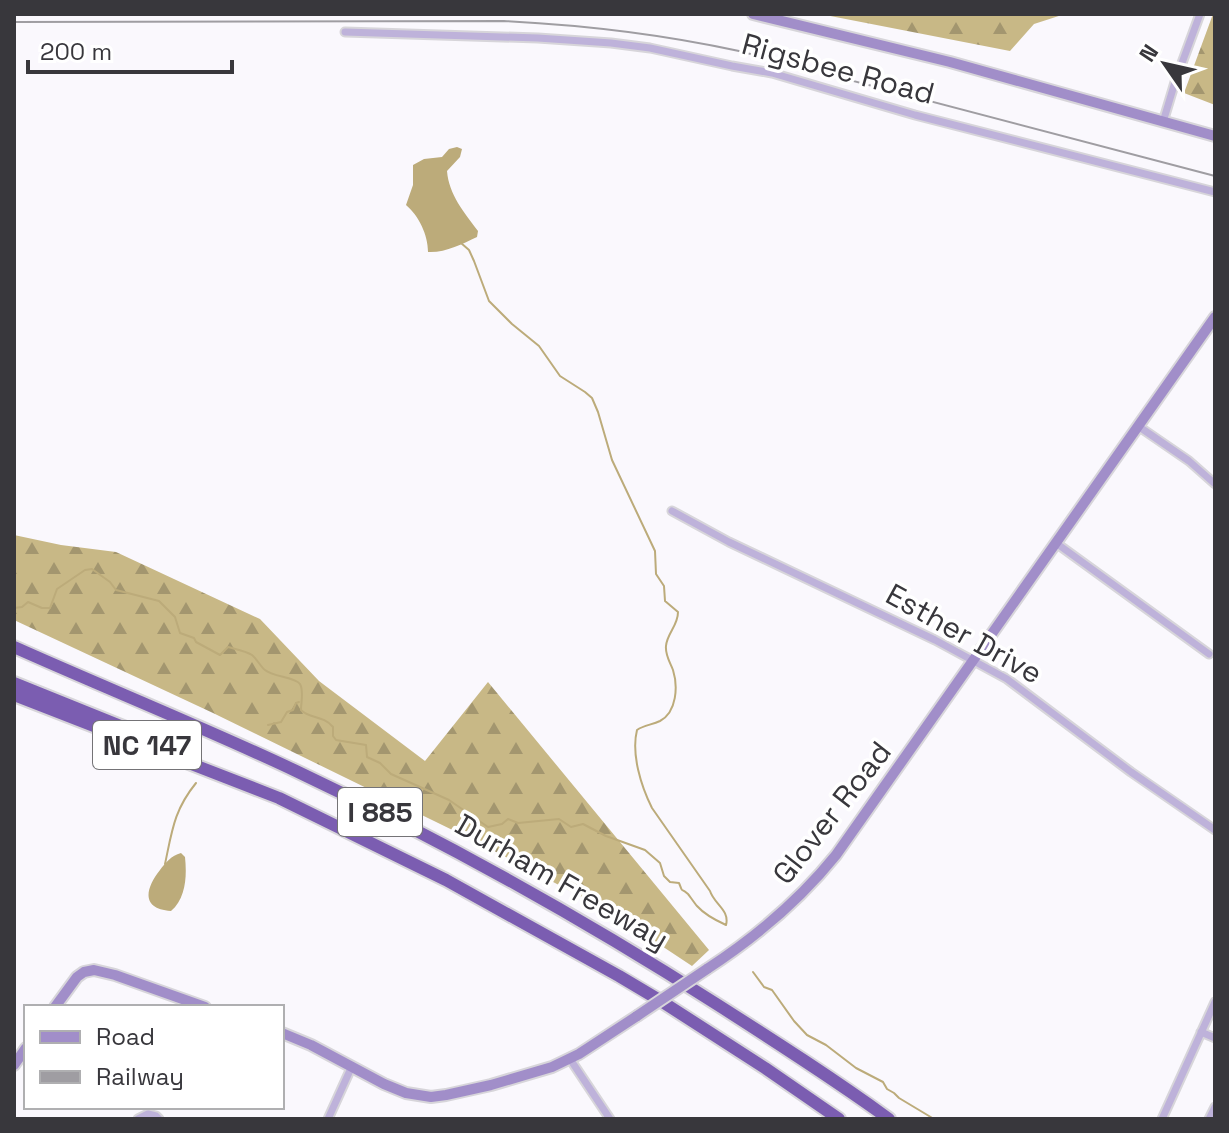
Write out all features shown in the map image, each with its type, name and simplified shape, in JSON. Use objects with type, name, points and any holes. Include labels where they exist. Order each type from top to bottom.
[{"type":"highway","name":"Durham Freeway","points":[[14,647],[293,770],[474,860],[676,977],[889,1119]]},
{"type":"highway","name":"I 885","points":[[14,683],[115,723],[279,798]]},
{"type":"highway","name":"Durham Freeway","points":[[14,695],[279,798],[446,880],[619,976],[739,1051],[839,1119]]},
{"type":"street","points":[[753,14],[780,17],[978,69],[1215,136]]},
{"type":"street","points":[[1163,122],[1200,14]]},
{"type":"street","name":"Rigsbee Road","points":[[345,32],[538,38],[650,48],[772,73],[915,115],[1215,192]]},
{"type":"street","name":"Glover Road","points":[[284,1034],[406,1093],[431,1097],[518,1079],[570,1059],[771,923],[824,869],[886,786],[1215,317]]},
{"type":"street","points":[[1138,426],[1189,461],[1215,484]]},
{"type":"street","name":"Esther Drive","points":[[672,511],[729,542],[935,640],[1007,679],[1131,772],[1215,830]]},
{"type":"street","points":[[1056,543],[1209,654]]},
{"type":"street","points":[[56,1005],[77,977],[94,970],[199,1005]]},
{"type":"street","points":[[1162,1119],[1215,1002]]},
{"type":"street","points":[[1201,1032],[1215,1038]]},
{"type":"street","points":[[570,1059],[610,1119]]},
{"type":"street","points":[[328,1119],[352,1066]]},
{"type":"street","points":[[1209,1119],[1215,1107]]},
{"type":"street","points":[[138,1119],[148,1114],[159,1119]]},
{"type":"green space","points":[[820,14],[1065,14],[1034,24],[1010,51]]},
{"type":"green space","points":[[1215,14],[1215,105],[1184,93]]},
{"type":"green space","points":[[14,535],[116,552],[260,619],[319,681],[425,761],[488,682],[709,950],[692,966],[612,913],[477,842],[14,620]]},
{"type":"shaded area","points":[[449,149],[462,149],[460,157],[447,171],[448,180],[458,203],[478,231],[477,237],[447,250],[428,252],[422,226],[406,205],[413,185],[413,165],[424,159],[442,157]]},
{"type":"shaded area","points":[[181,853],[186,864],[183,893],[171,911],[161,909],[150,902],[151,884],[167,862]]},
{"type":"waterway","points":[[14,608],[28,602],[50,608],[57,589],[85,570],[92,569],[116,590],[159,601],[175,617],[180,633],[194,638],[196,642],[220,655],[228,647],[247,652],[269,672],[300,684],[301,710],[329,723],[336,740],[366,745],[367,757],[380,763],[391,774],[449,800],[488,827],[502,824],[508,819],[518,823],[559,819],[571,827],[583,824],[645,850],[660,863],[664,876],[670,882],[679,883],[700,909],[726,925],[724,911],[652,808],[638,770],[635,749],[637,730],[666,717],[676,691],[675,676],[666,649],[678,612],[665,601],[664,586],[656,574],[655,551],[612,460],[592,398],[560,376],[539,346],[489,301],[469,250],[461,243]]},
{"type":"waterway","points":[[268,725],[281,722],[299,702]]},
{"type":"waterway","points":[[165,864],[178,812],[196,783]]},
{"type":"waterway","points":[[753,972],[764,987],[772,990],[807,1035],[883,1082],[899,1098],[934,1119]]},
{"type":"railway","points":[[14,22],[504,21],[622,31],[739,51],[1215,176]]}]
